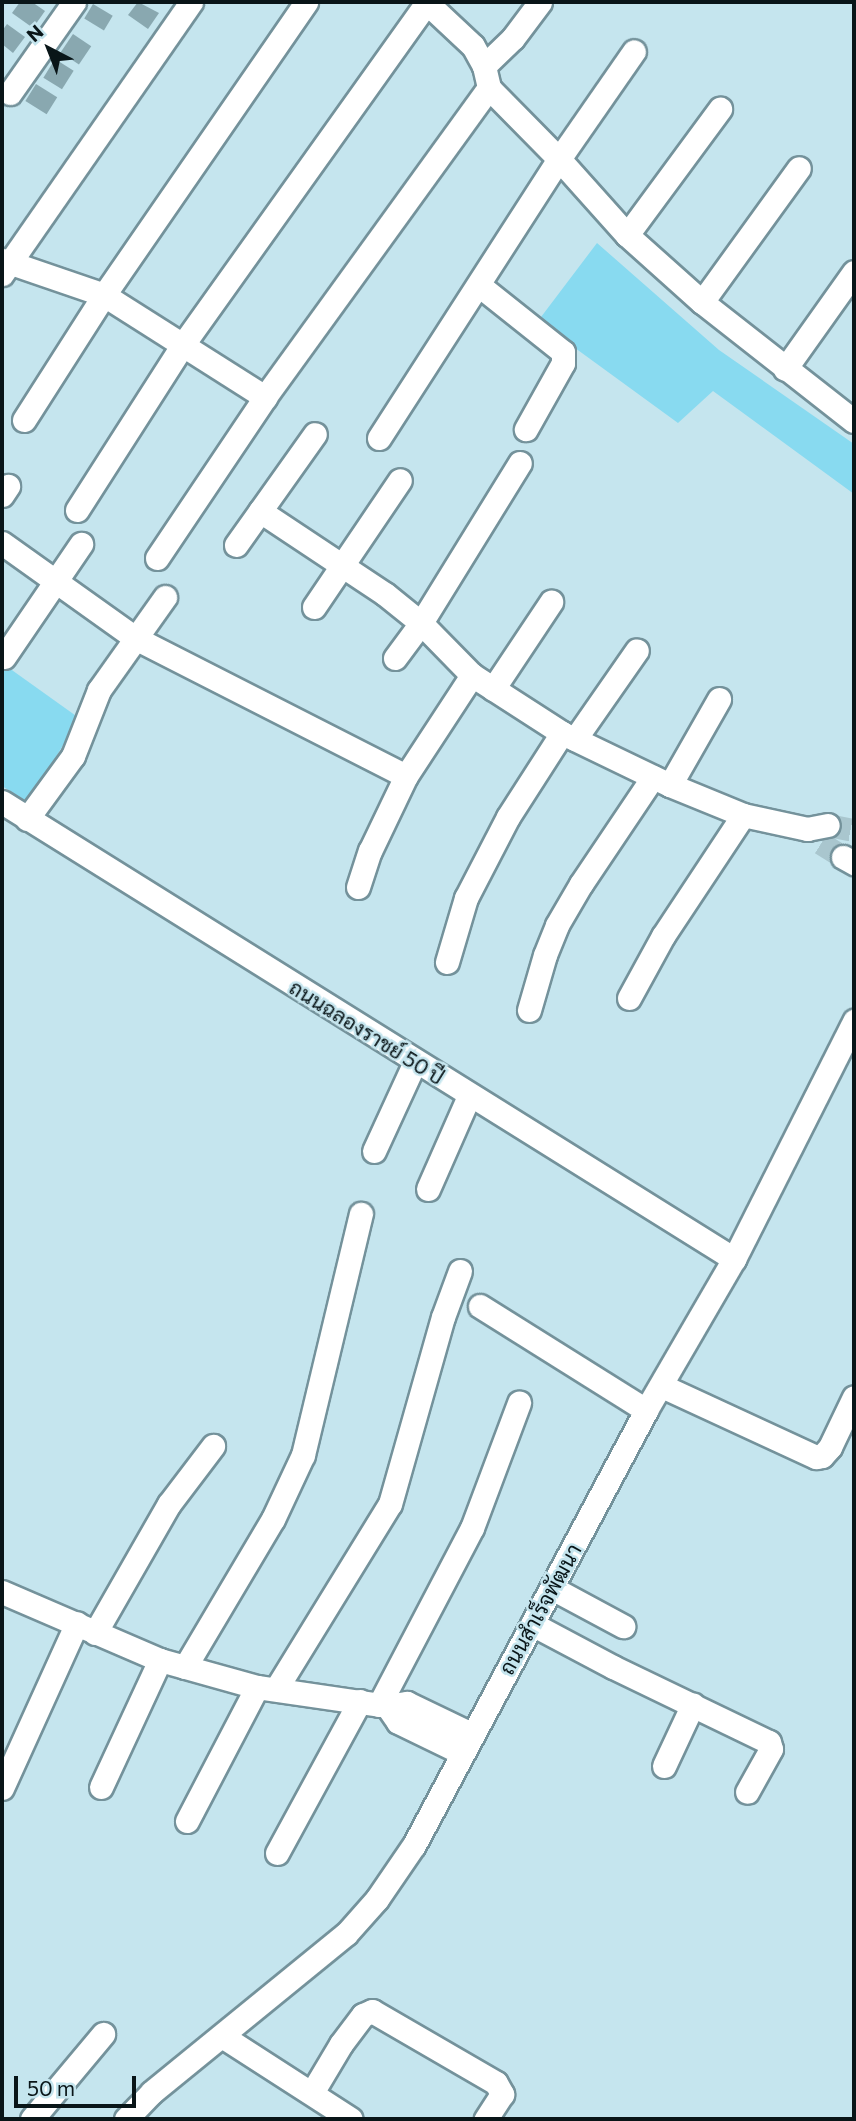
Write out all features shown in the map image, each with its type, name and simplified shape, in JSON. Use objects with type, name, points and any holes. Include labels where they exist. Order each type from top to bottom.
[{"type":"street","points":[[10,93],[75,2]]},
{"type":"street","points":[[191,2],[4,266],[104,295],[184,342],[265,397]]},
{"type":"street","points":[[24,420],[104,295],[306,2]]},
{"type":"street","points":[[77,510],[184,342],[426,2],[474,46],[487,77],[627,235],[702,302],[854,421]]},
{"type":"street","points":[[157,558],[265,397],[540,2]]},
{"type":"street","points":[[379,438],[480,286],[559,159],[634,51]]},
{"type":"street","points":[[627,235],[720,109]]},
{"type":"street","points":[[702,302],[799,167]]},
{"type":"street","points":[[785,369],[854,272]]},
{"type":"street","points":[[480,286],[563,352],[563,363],[526,429]]},
{"type":"street","points":[[236,545],[314,434]]},
{"type":"street","points":[[395,658],[421,623],[520,463]]},
{"type":"street","points":[[314,607],[400,480]]},
{"type":"street","points":[[260,511],[385,594],[421,623],[472,675],[569,736],[661,781],[743,815],[819,832]]},
{"type":"street","points":[[2,543],[135,638],[406,776]]},
{"type":"street","points":[[4,657],[81,544]]},
{"type":"street","points":[[27,819],[72,755],[99,690],[165,597]]},
{"type":"street","points":[[493,689],[551,602]]},
{"type":"street","points":[[447,962],[466,898],[508,817],[637,650]]},
{"type":"street","points":[[358,887],[370,851],[406,776],[472,675]]},
{"type":"street","points":[[529,1010],[557,925],[581,884],[661,781],[719,699]]},
{"type":"street","name":"ถนนฉลองราชย์ 50 ปี","points":[[2,802],[734,1259]]},
{"type":"street","points":[[629,998],[663,936],[743,815]]},
{"type":"street","name":"ถนนสำเร็จพัฒนา","points":[[127,2119],[152,2092],[346,1934],[377,1899],[414,1845],[646,1410],[662,1387],[734,1259],[854,1020]]},
{"type":"street","points":[[374,1152],[415,1062]]},
{"type":"street","points":[[428,1189],[469,1096]]},
{"type":"street","points":[[185,1667],[273,1520],[303,1455],[361,1214]]},
{"type":"street","points":[[187,1821],[266,1688],[390,1504],[443,1317],[460,1271]]},
{"type":"street","points":[[480,1306],[646,1410]]},
{"type":"street","points":[[662,1387],[816,1457],[822,1456],[830,1447],[854,1397]]},
{"type":"street","points":[[277,1853],[376,1704],[472,1528],[519,1403]]},
{"type":"street","points":[[2,1788],[86,1628],[169,1504],[213,1447]]},
{"type":"street","points":[[552,1588],[623,1626]]},
{"type":"street","points":[[2,1592],[160,1660],[185,1667],[266,1688],[376,1704],[407,1703],[466,1744]]},
{"type":"street","points":[[532,1624],[613,1667],[769,1742],[771,1749],[747,1792]]},
{"type":"street","points":[[101,1787],[160,1660]]},
{"type":"street","points":[[664,1766],[693,1704]]},
{"type":"street","points":[[313,2091],[341,2044],[363,2015],[372,2011],[496,2084],[502,2094],[486,2119]]},
{"type":"street","points":[[32,2119],[103,2034]]},
{"type":"street","points":[[222,2036],[313,2091],[351,2119]]},
{"type":"shaded area","points":[[597,243],[719,350],[854,444],[854,494],[713,391],[678,423],[538,321]]},
{"type":"shaded area","points":[[2,663],[79,718],[29,803],[2,786]]},
{"type":"building","points":[[20,2],[32,2],[45,11],[33,28],[12,13]]},
{"type":"building","points":[[138,2],[159,13],[148,29],[128,15]]},
{"type":"building","points":[[93,4],[113,16],[104,30],[84,19]]},
{"type":"building","points":[[7,24],[25,37],[13,53],[2,44],[2,31]]},
{"type":"building","points":[[73,34],[91,46],[79,65],[61,52]]},
{"type":"building","points":[[55,59],[74,71],[62,89],[43,78]]},
{"type":"building","points":[[36,84],[57,97],[47,114],[25,101]]},
{"type":"tunnel","points":[[828,825],[854,830]]},
{"type":"tunnel","points":[[821,843],[843,857]]}]
